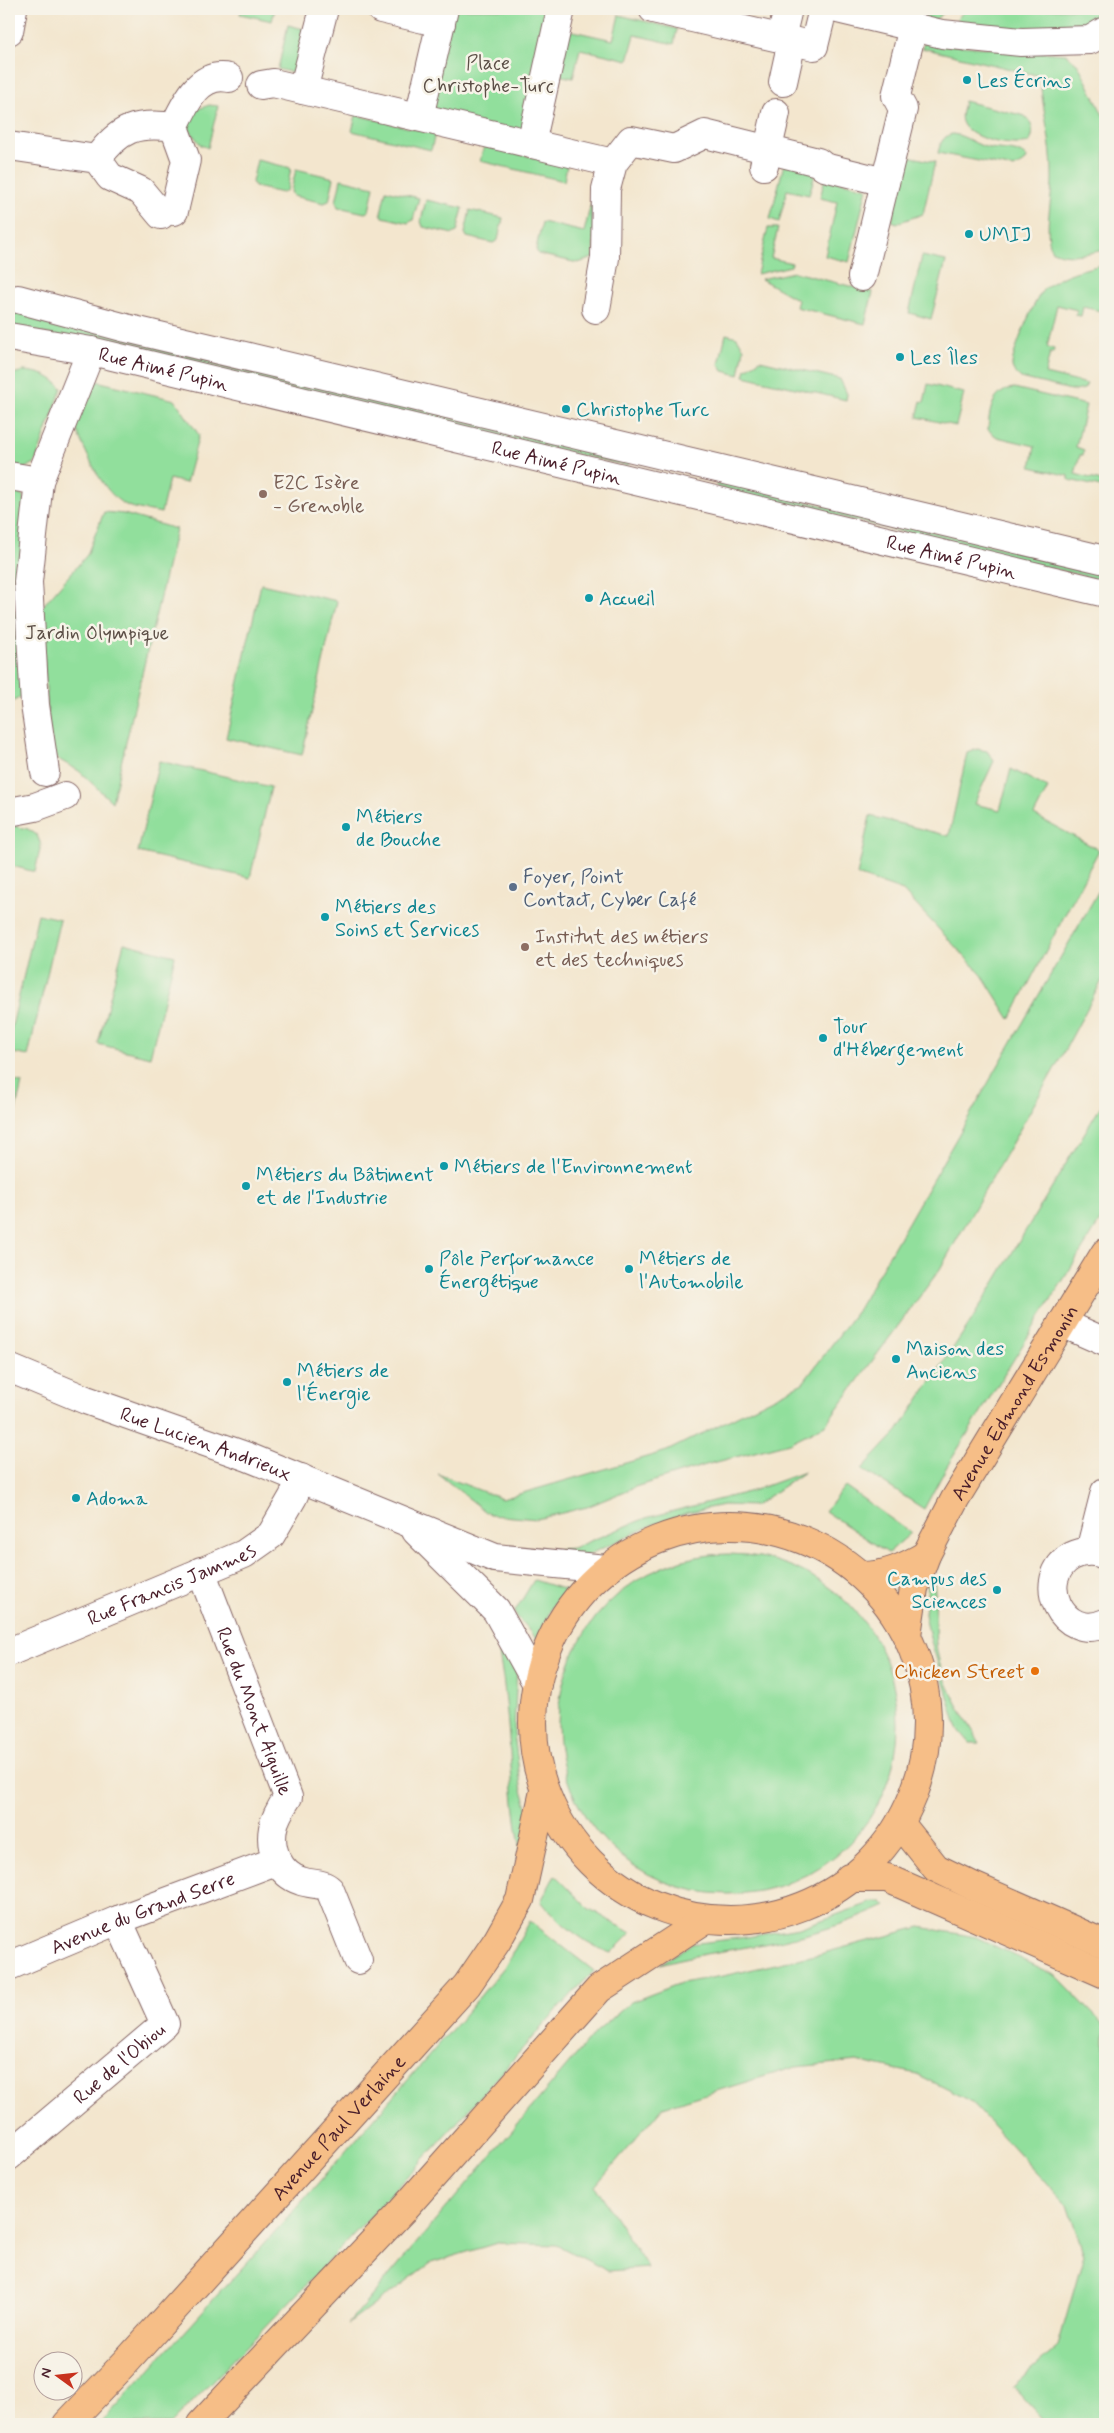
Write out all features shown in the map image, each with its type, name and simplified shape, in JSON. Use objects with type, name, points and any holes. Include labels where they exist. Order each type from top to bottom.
[{"type":"main road","name":"Avenue Edmond Esmonin","points":[[907,1635],[914,1588],[926,1555],[955,1499],[1105,1253]]},
{"type":"main road","points":[[721,1525],[767,1528],[810,1542],[837,1557],[862,1576],[887,1603],[907,1635],[921,1674],[927,1715],[925,1753],[916,1789],[900,1823],[878,1854],[818,1900],[782,1914],[744,1920],[706,1919],[671,1912],[638,1898],[607,1878],[581,1853],[560,1824],[544,1791],[534,1738],[536,1684],[548,1648],[565,1615],[584,1590],[606,1570],[632,1552],[660,1538],[690,1529],[721,1525]]},
{"type":"main road","points":[[862,1576],[880,1575],[898,1569],[926,1555]]},
{"type":"main road","name":"Avenue Paul Verlaine","points":[[67,2424],[126,2362],[467,1985],[497,1941],[520,1900],[528,1872],[544,1791]]},
{"type":"main road","points":[[900,1823],[936,1868],[1105,1944]]},
{"type":"main road","points":[[849,1878],[887,1878],[1105,1974]]},
{"type":"main road","points":[[200,2424],[402,2211],[599,1989],[706,1919]]},
{"type":"street","points":[[9,31],[13,9]]},
{"type":"street","points":[[303,90],[324,9]]},
{"type":"street","points":[[381,9],[442,16],[419,118]]},
{"type":"street","points":[[531,144],[561,9]]},
{"type":"street","points":[[653,9],[814,46],[823,9]]},
{"type":"street","points":[[783,82],[788,9]]},
{"type":"street","points":[[837,9],[942,34],[1021,42],[1098,36]]},
{"type":"street","points":[[862,277],[903,109],[896,96],[913,27]]},
{"type":"street","points":[[9,146],[97,159],[110,176],[141,191],[168,213],[186,160],[174,127],[186,102],[206,79],[218,75],[229,78]]},
{"type":"street","points":[[261,85],[273,83],[613,163]]},
{"type":"street","points":[[766,158],[776,113]]},
{"type":"street","points":[[97,159],[110,140],[128,129],[158,125],[174,127]]},
{"type":"street","points":[[596,309],[605,258],[606,189],[613,163],[631,140],[674,149],[705,134],[766,158],[818,162],[824,167],[886,182]]},
{"type":"street","name":"Rue Aimé Pupin","points":[[18,299],[126,328],[1105,560]]},
{"type":"street","name":"Rue Aimé Pupin","points":[[9,337],[90,351],[1105,593]]},
{"type":"street","points":[[46,772],[35,705],[28,601],[39,481],[90,351]]},
{"type":"street","points":[[9,476],[39,481]]},
{"type":"street","points":[[9,812],[35,807],[65,796]]},
{"type":"street","points":[[1062,1323],[1105,1342]]},
{"type":"street","name":"Rue Lucien Andrieux","points":[[9,1368],[86,1400],[301,1478],[495,1558],[606,1570]]},
{"type":"street","name":"Rue Francis Jammes","points":[[9,1652],[244,1554],[270,1536],[293,1497],[301,1478]]},
{"type":"street","points":[[1105,1492],[1097,1553],[1072,1556],[1057,1569],[1053,1581],[1052,1594],[1056,1607],[1064,1617],[1077,1625],[1087,1627],[1105,1623]]},
{"type":"street","name":"Rue Lucien Andrieux","points":[[404,1519],[496,1610],[536,1684]]},
{"type":"street","name":"Rue du Mont Aiguille","points":[[201,1571],[288,1797],[273,1827],[272,1844],[276,1861]]},
{"type":"street","points":[[276,1861],[288,1874],[301,1881],[326,1886],[330,1890],[358,1960]]},
{"type":"street","name":"Avenue du Grand Serre","points":[[9,1966],[118,1920],[276,1861]]},
{"type":"street","name":"Rue de l'Obiou","points":[[9,2156],[165,2024],[118,1920]]},
{"type":"green space","points":[[238,9],[275,9],[272,21],[240,14],[241,10]]},
{"type":"green space","name":"Place Christophe-Turc","points":[[444,9],[561,9],[531,144],[419,117]]},
{"type":"green space","points":[[869,9],[949,9],[933,21]]},
{"type":"green space","points":[[972,9],[1105,9],[1105,12],[1090,21],[1064,29],[967,30],[958,26],[957,19],[964,11]]},
{"type":"green space","points":[[619,15],[677,29],[674,44],[635,35],[628,60],[580,49],[573,78],[558,75],[568,30],[613,40]]},
{"type":"green space","points":[[288,25],[308,30],[297,74],[278,69]]},
{"type":"green space","points":[[924,43],[1066,54],[1078,64],[1105,119],[1105,250],[1071,255],[1051,250],[1048,224],[1052,188],[1052,166],[1040,76],[922,48]]},
{"type":"green space","points":[[964,101],[1025,116],[1030,122],[1032,129],[1029,143],[1013,144],[993,141],[967,130],[961,116]]},
{"type":"green space","points":[[209,105],[218,106],[208,148],[201,145],[188,128],[191,112]]},
{"type":"green space","points":[[356,115],[435,134],[431,150],[352,131]]},
{"type":"green space","points":[[952,134],[962,136],[985,147],[1021,153],[1027,158],[1026,161],[1014,168],[938,153],[942,141]]},
{"type":"green space","points":[[484,146],[567,165],[564,181],[480,161]]},
{"type":"green space","points":[[908,156],[935,162],[923,214],[897,223],[892,221]]},
{"type":"green space","points":[[257,160],[291,168],[287,190],[282,193],[255,187],[252,182]]},
{"type":"green space","points":[[785,160],[818,164],[809,195],[787,190],[779,222],[770,219]]},
{"type":"green space","points":[[296,169],[334,178],[329,201],[324,203],[293,196],[291,191]]},
{"type":"green space","points":[[825,178],[867,188],[849,262],[825,256],[837,202],[820,198]]},
{"type":"green space","points":[[341,179],[374,187],[369,211],[365,213],[338,207],[336,202]]},
{"type":"green space","points":[[386,190],[419,198],[413,220],[408,223],[383,217],[381,213]]},
{"type":"green space","points":[[426,200],[463,208],[457,232],[453,234],[423,227],[421,221]]},
{"type":"green space","points":[[591,203],[596,204],[593,258],[578,263],[538,254],[536,249],[542,222],[584,232]]},
{"type":"green space","points":[[470,210],[503,218],[498,240],[493,243],[467,237],[465,233]]},
{"type":"green space","points":[[768,228],[778,228],[771,258],[792,263],[791,266],[757,274]]},
{"type":"green space","points":[[922,256],[946,261],[931,319],[909,313]]},
{"type":"green space","points":[[1105,264],[1105,312],[1083,307],[1081,316],[1076,315],[1077,310],[1057,305],[1047,347],[1054,349],[1053,353],[1050,353],[1045,374],[1087,384],[1084,389],[1075,391],[1021,378],[1015,373],[1012,366],[1015,350],[1041,293],[1052,283],[1066,276]]},
{"type":"green space","points":[[794,272],[873,292],[865,324],[796,307],[798,300],[761,279]]},
{"type":"green space","points":[[15,309],[630,461],[628,466],[11,326]]},
{"type":"green space","points":[[726,334],[737,337],[744,349],[739,375],[723,371],[719,364]]},
{"type":"green space","points":[[760,360],[840,379],[847,394],[846,400],[744,376],[746,369]]},
{"type":"green space","points":[[24,371],[45,375],[62,388],[35,463],[19,471],[9,469],[9,375]]},
{"type":"green space","points":[[92,380],[175,400],[199,435],[186,483],[169,479],[161,513],[130,507],[117,499],[109,491],[95,469],[74,424]]},
{"type":"green space","points":[[928,384],[964,393],[956,426],[917,417],[921,401],[924,402]]},
{"type":"green space","points":[[1014,388],[1086,405],[1076,447],[1084,450],[1083,455],[1080,455],[1075,474],[1105,482],[1105,488],[1069,480],[1069,476],[1031,467],[1035,446],[997,437],[988,430],[989,416],[996,398],[1001,393]]},
{"type":"green space","points":[[720,481],[1105,572],[1105,581],[716,487]]},
{"type":"green space","points":[[9,486],[23,496],[27,508],[21,583],[9,591]]},
{"type":"green space","name":"Jardin Olympique","points":[[104,512],[124,514],[176,529],[112,802],[79,771],[51,755],[40,609],[87,555]]},
{"type":"green space","points":[[261,584],[337,601],[302,755],[226,738]]},
{"type":"green space","points":[[9,607],[18,613],[24,695],[9,704]]},
{"type":"green space","points":[[977,749],[987,751],[994,761],[974,804],[1000,810],[1011,769],[1048,788],[1034,815],[1099,850],[1010,1019],[982,975],[903,891],[857,875],[870,816],[949,836],[967,753]]},
{"type":"green space","points":[[159,761],[271,787],[250,878],[138,852]]},
{"type":"green space","points":[[9,825],[28,829],[37,835],[41,845],[35,872],[9,865]]},
{"type":"green space","points":[[1105,880],[1105,975],[1060,1059],[940,1269],[825,1425],[789,1443],[709,1464],[635,1487],[587,1507],[537,1519],[490,1515],[438,1474],[502,1499],[667,1451],[803,1383],[857,1311]]},
{"type":"green space","points":[[38,914],[60,919],[28,1056],[9,1052],[9,1039]]},
{"type":"green space","points":[[124,943],[175,956],[150,1057],[98,1044]]},
{"type":"green space","points":[[9,1080],[22,1083],[13,1123],[9,1122]]},
{"type":"green space","points":[[1105,1099],[1105,1213],[946,1468],[924,1509],[862,1469],[898,1431],[971,1321]]},
{"type":"green space","points":[[804,1472],[755,1506],[723,1505],[689,1512],[652,1525],[579,1559],[551,1550],[573,1548],[646,1518],[752,1491]]},
{"type":"green space","points":[[845,1486],[911,1533],[888,1553],[825,1511]]},
{"type":"green space","points":[[728,1554],[761,1557],[793,1567],[822,1583],[848,1604],[869,1630],[885,1659],[895,1691],[898,1724],[895,1757],[885,1789],[869,1818],[848,1844],[822,1865],[793,1881],[761,1891],[728,1894],[695,1891],[663,1881],[634,1865],[608,1844],[587,1818],[571,1789],[561,1757],[558,1724],[561,1691],[571,1659],[587,1630],[608,1604],[634,1583],[663,1567],[695,1557]]},
{"type":"green space","points":[[930,1567],[935,1587],[935,1630],[940,1663],[955,1699],[980,1743],[970,1743],[958,1729],[930,1638],[925,1614]]},
{"type":"green space","points":[[534,1580],[566,1590],[552,1607],[537,1640],[514,1613]]},
{"type":"green space","points":[[507,1644],[517,1666],[514,1734],[521,1786],[531,1821],[521,1851],[514,1802],[506,1703],[499,1654]]},
{"type":"green space","points":[[555,1875],[588,1908],[631,1933],[611,1953],[592,1945],[582,1938],[555,1916],[541,1901]]},
{"type":"green space","points":[[873,1902],[882,1902],[886,1906],[851,1920],[803,1935],[660,1964],[691,1944],[799,1928]]},
{"type":"green space","points":[[530,1921],[594,1971],[384,2201],[171,2424],[100,2424],[292,2213],[461,2019],[506,1965]]},
{"type":"green space","points":[[920,1927],[976,1937],[1055,1975],[1105,2026],[1105,2424],[1047,2424],[1012,2386],[1058,2346],[1084,2255],[1067,2205],[969,2100],[917,2074],[857,2061],[796,2067],[663,2107],[595,2186],[648,2268],[608,2271],[557,2245],[497,2243],[431,2263],[348,2324],[594,2034],[631,2002],[681,1983],[723,1976],[820,1954]]},
{"type":"place","name":"Les Écrins","points":[[967,80]]},
{"type":"place","name":"UMIJ","points":[[969,234]]},
{"type":"place","name":"Les Îles","points":[[900,357]]},
{"type":"place","name":"Christophe Turc","points":[[566,409]]},
{"type":"place","name":"E2C Isère - Grenoble","points":[[263,494]]},
{"type":"place","name":"Accueil","points":[[589,598]]},
{"type":"place","name":"Métiers de Bouche","points":[[346,827]]},
{"type":"place","name":"Foyer, Point Contact, Cyber Café","points":[[513,887]]},
{"type":"place","name":"Métiers des Soins et Services","points":[[325,917]]},
{"type":"place","name":"Institut des métiers et des techniques","points":[[525,947]]},
{"type":"place","name":"Tour d'Hébergement","points":[[823,1038]]},
{"type":"place","name":"Métiers de l'Environnement","points":[[444,1166]]},
{"type":"place","name":"Métiers du Bâtiment et de l'Industrie","points":[[246,1186]]},
{"type":"place","name":"Pôle Performance Énergétique","points":[[429,1269]]},
{"type":"place","name":"Métiers de l'Automobile","points":[[629,1269]]},
{"type":"place","name":"Maison des Anciens","points":[[896,1359]]},
{"type":"place","name":"Métiers de l'Énergie","points":[[287,1382]]},
{"type":"place","name":"Adoma","points":[[76,1498]]},
{"type":"place","name":"Campus des Sciences","points":[[997,1590]]},
{"type":"place","name":"Chicken Street","points":[[1035,1671]]}]
